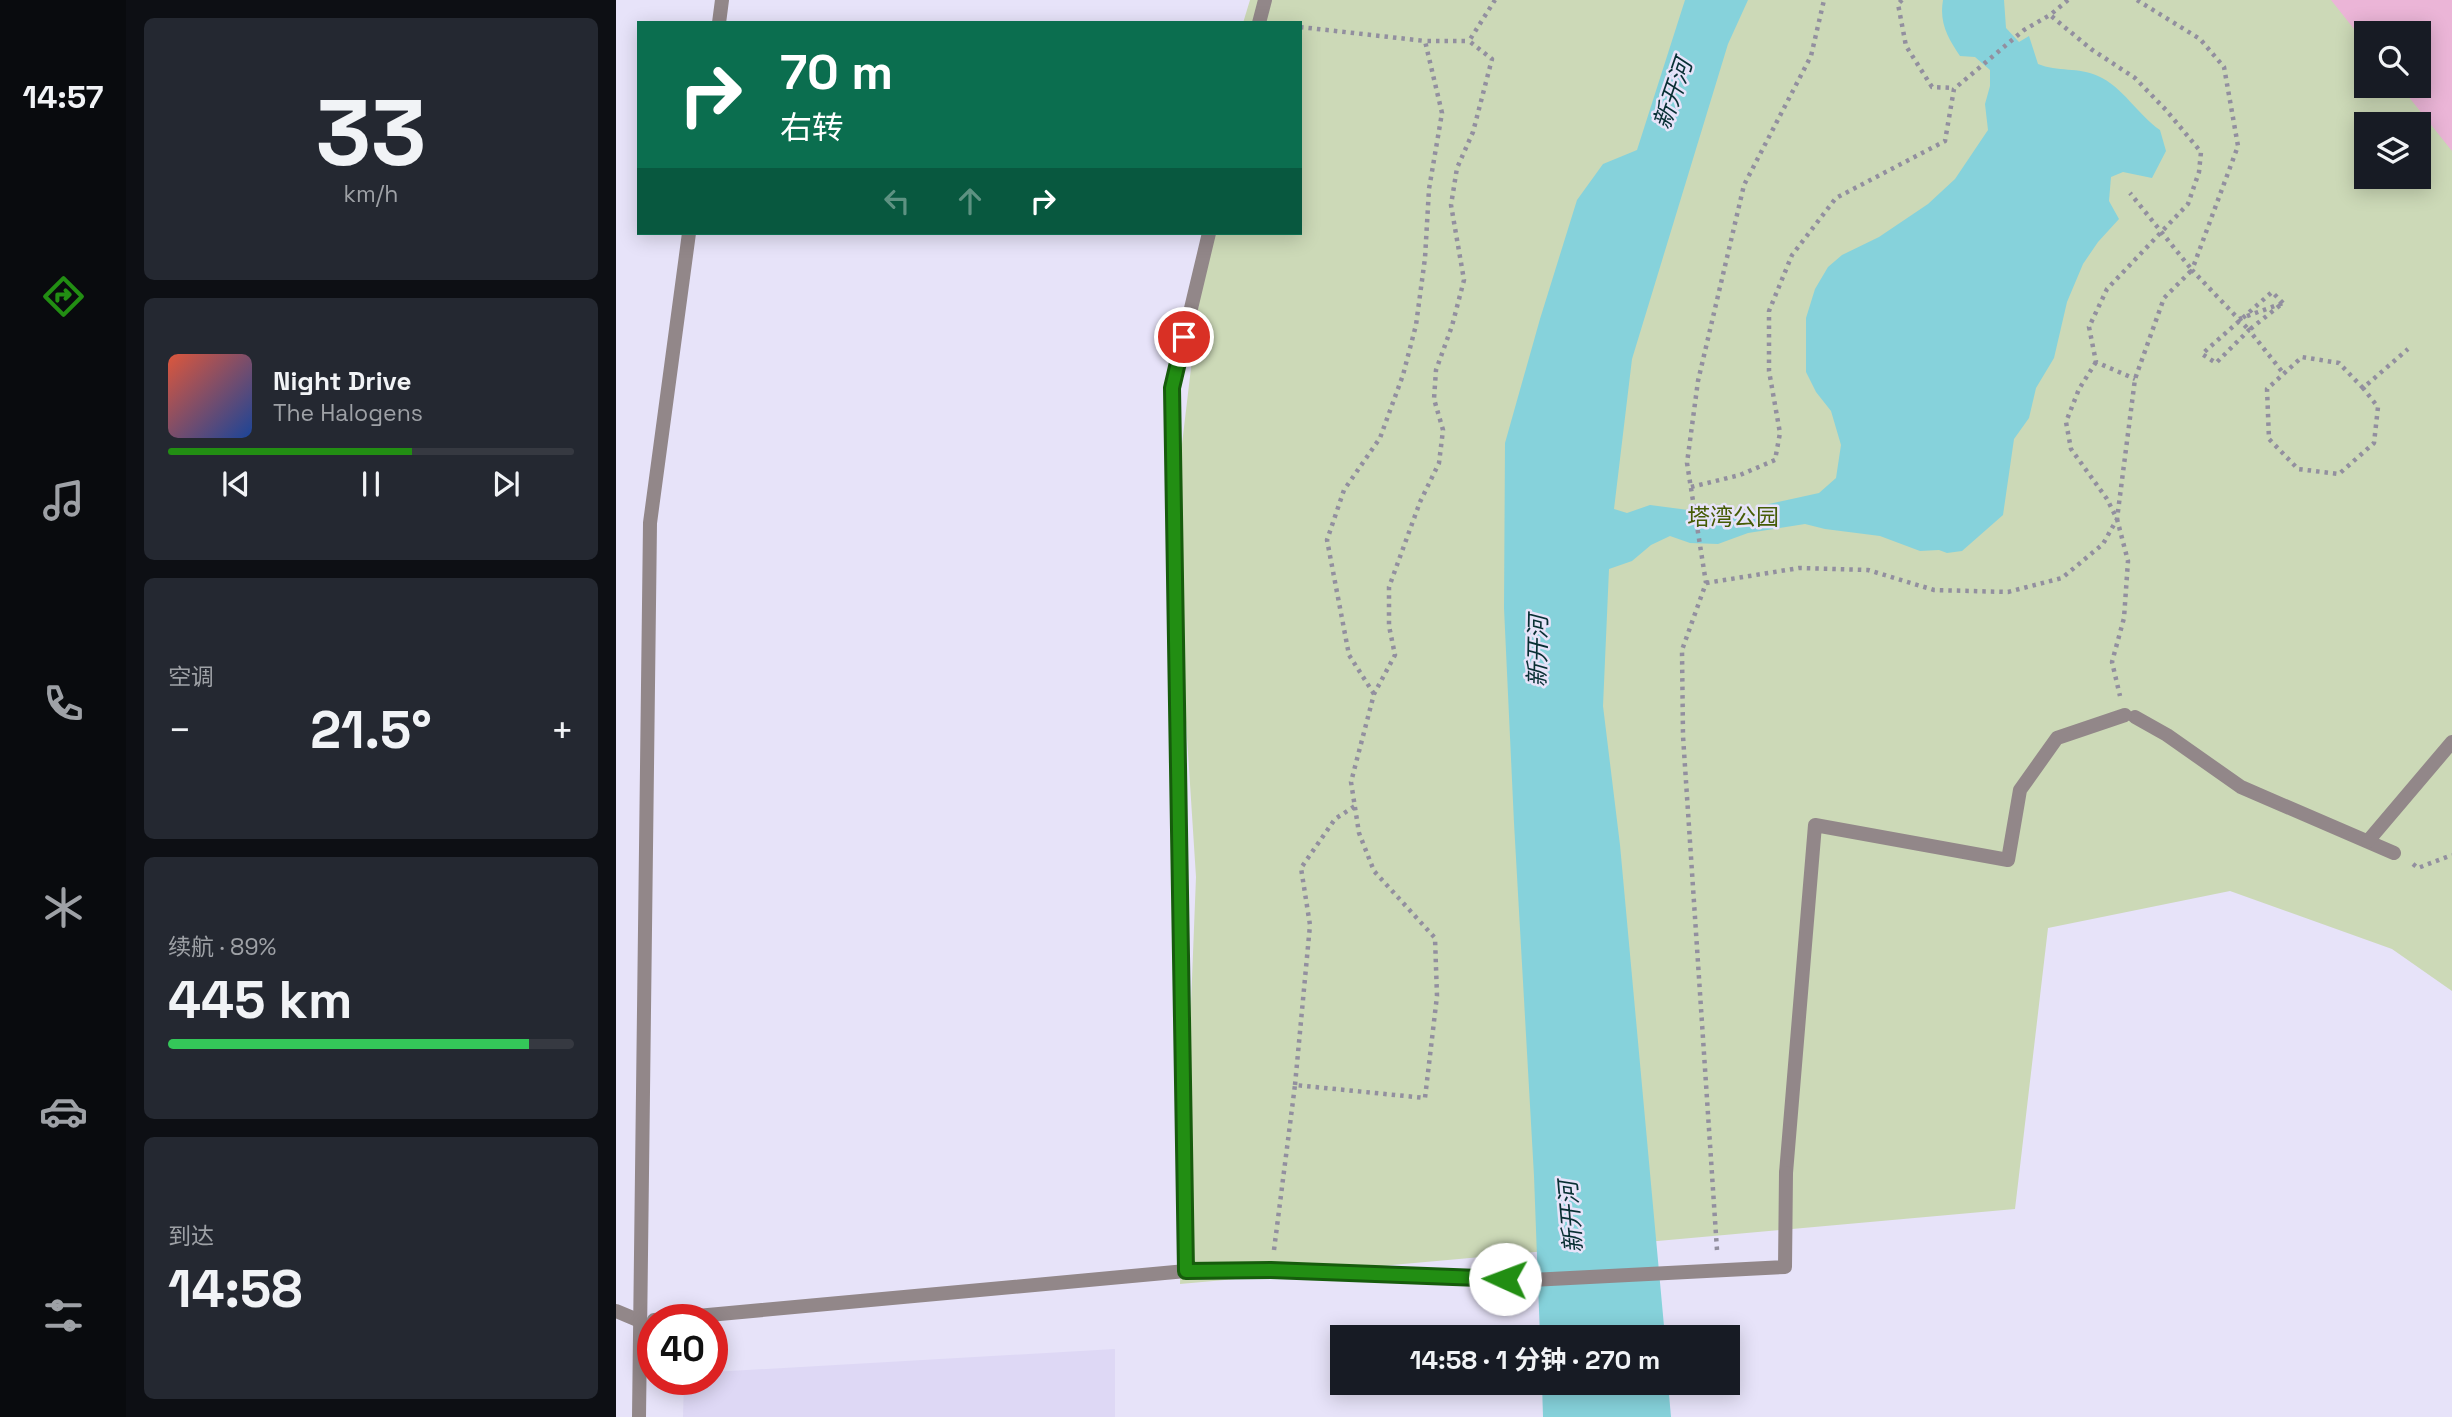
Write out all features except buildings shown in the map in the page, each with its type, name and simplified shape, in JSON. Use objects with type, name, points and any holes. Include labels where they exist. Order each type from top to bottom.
[{"type":"street","points":[[719,21],[722,0]]},
{"type":"street","points":[[1260,21],[1265,0]]},
{"type":"street","points":[[649,1304],[650,523],[688,235]]},
{"type":"street","points":[[1186,1271],[1172,388],[1209,235]]},
{"type":"street","points":[[728,1313],[1186,1271],[1271,1270],[1531,1280],[1785,1267],[1786,1173],[1815,825],[2008,860],[2020,790],[2057,738],[2130,716],[2166,735],[2241,787],[2394,853]]},
{"type":"street","points":[[2368,841],[2452,742]]},
{"type":"street","points":[[616,1311],[637,1317]]},
{"type":"street","points":[[639,1417],[641,1395]]},
{"type":"path","points":[[1469,41],[1495,0]]},
{"type":"path","points":[[1718,1269],[1683,736],[1682,650],[1706,583],[1687,463],[1698,381],[1744,185],[1811,56],[1824,0]]},
{"type":"path","points":[[1902,0],[1898,4],[1906,46],[1932,86],[1954,89]]},
{"type":"path","points":[[1692,487],[1740,475],[1775,460],[1780,433],[1769,371],[1769,311],[1792,255],[1836,198],[1945,141],[1954,89],[2024,30],[2050,15],[2068,0]]},
{"type":"path","points":[[1706,583],[1799,568],[1868,569],[1934,590],[2008,592],[2062,578],[2103,544],[2117,519],[2135,379],[2164,298],[2192,270],[2238,146],[2224,67],[2200,39],[2137,0]]},
{"type":"path","points":[[2050,15],[2091,49],[2135,78],[2201,152],[2199,172],[2188,204],[2107,289],[2089,327],[2096,362],[2079,389],[2066,422],[2071,449],[2107,499],[2117,519],[2128,561],[2124,618],[2112,662]]},
{"type":"path","points":[[1295,1085],[1425,1098],[1437,996],[1436,938],[1374,871],[1359,833],[1352,782],[1374,694],[1395,655],[1389,626],[1389,587],[1420,502],[1439,463],[1443,430],[1434,399],[1436,370],[1452,326],[1464,280],[1451,205],[1457,168],[1473,132],[1492,59],[1469,41],[1425,41],[1302,27]]},
{"type":"path","points":[[1374,694],[1349,655],[1327,540],[1344,490],[1380,438],[1403,374],[1416,325],[1425,258],[1429,189],[1442,113],[1425,41]]},
{"type":"path","points":[[2130,193],[2192,270],[2249,330],[2284,374]]},
{"type":"path","points":[[2272,292],[2283,303],[2249,330],[2216,363],[2202,354],[2272,292]]},
{"type":"path","points":[[2239,319],[2283,303]]},
{"type":"path","points":[[2363,388],[2408,349]]},
{"type":"path","points":[[2302,357],[2339,363],[2363,388],[2378,407],[2374,443],[2339,474],[2298,469],[2269,439],[2267,389],[2302,357]]},
{"type":"path","points":[[2096,362],[2135,379]]},
{"type":"path","points":[[1271,1270],[1295,1085],[1311,925],[1301,868],[1335,819],[1355,806]]},
{"type":"path","points":[[2394,853],[2418,868],[2452,855]]},
{"type":"shaded area","points":[[1115,1349],[1115,1417],[683,1417],[684,1395],[728,1395],[728,1371]]},
{"type":"green space","name":"塔湾公园","points":[[1250,0],[2452,0],[2452,991],[2392,949],[2230,891],[2048,928],[2015,1209],[1180,1284],[1196,877],[1173,520],[1207,235],[1302,235],[1302,21],[1244,21]]},
{"type":"water","name":"新开河","points":[[1685,0],[1748,0],[1728,44],[1632,359],[1614,509],[1627,513],[1650,505],[1696,511],[1717,521],[1748,515],[1769,504],[1819,493],[1836,478],[1841,445],[1831,411],[1816,392],[1806,372],[1806,318],[1815,289],[1828,267],[1842,255],[1879,237],[1928,204],[1955,179],[1988,130],[1985,104],[1990,86],[1990,70],[1975,57],[1960,56],[1946,30],[1942,16],[1943,0],[2004,0],[2006,28],[2019,42],[2029,36],[2038,64],[2091,73],[2107,81],[2160,130],[2166,151],[2152,178],[2123,172],[2111,177],[2109,201],[2119,219],[2083,264],[2067,302],[2054,358],[2036,388],[2029,418],[2014,439],[2003,515],[1962,551],[1920,551],[1880,536],[1805,524],[1748,533],[1718,544],[1690,543],[1670,536],[1651,545],[1632,561],[1609,569],[1603,706],[1620,845],[1664,1325],[1540,1325],[1504,608],[1505,443],[1577,200],[1603,164],[1637,150]]},
{"type":"water","points":[[1542,1395],[1669,1395],[1671,1417],[1543,1417]]},
{"type":"route","points":[[1184,337],[1172,388],[1186,1271],[1271,1270],[1505,1279]]}]
